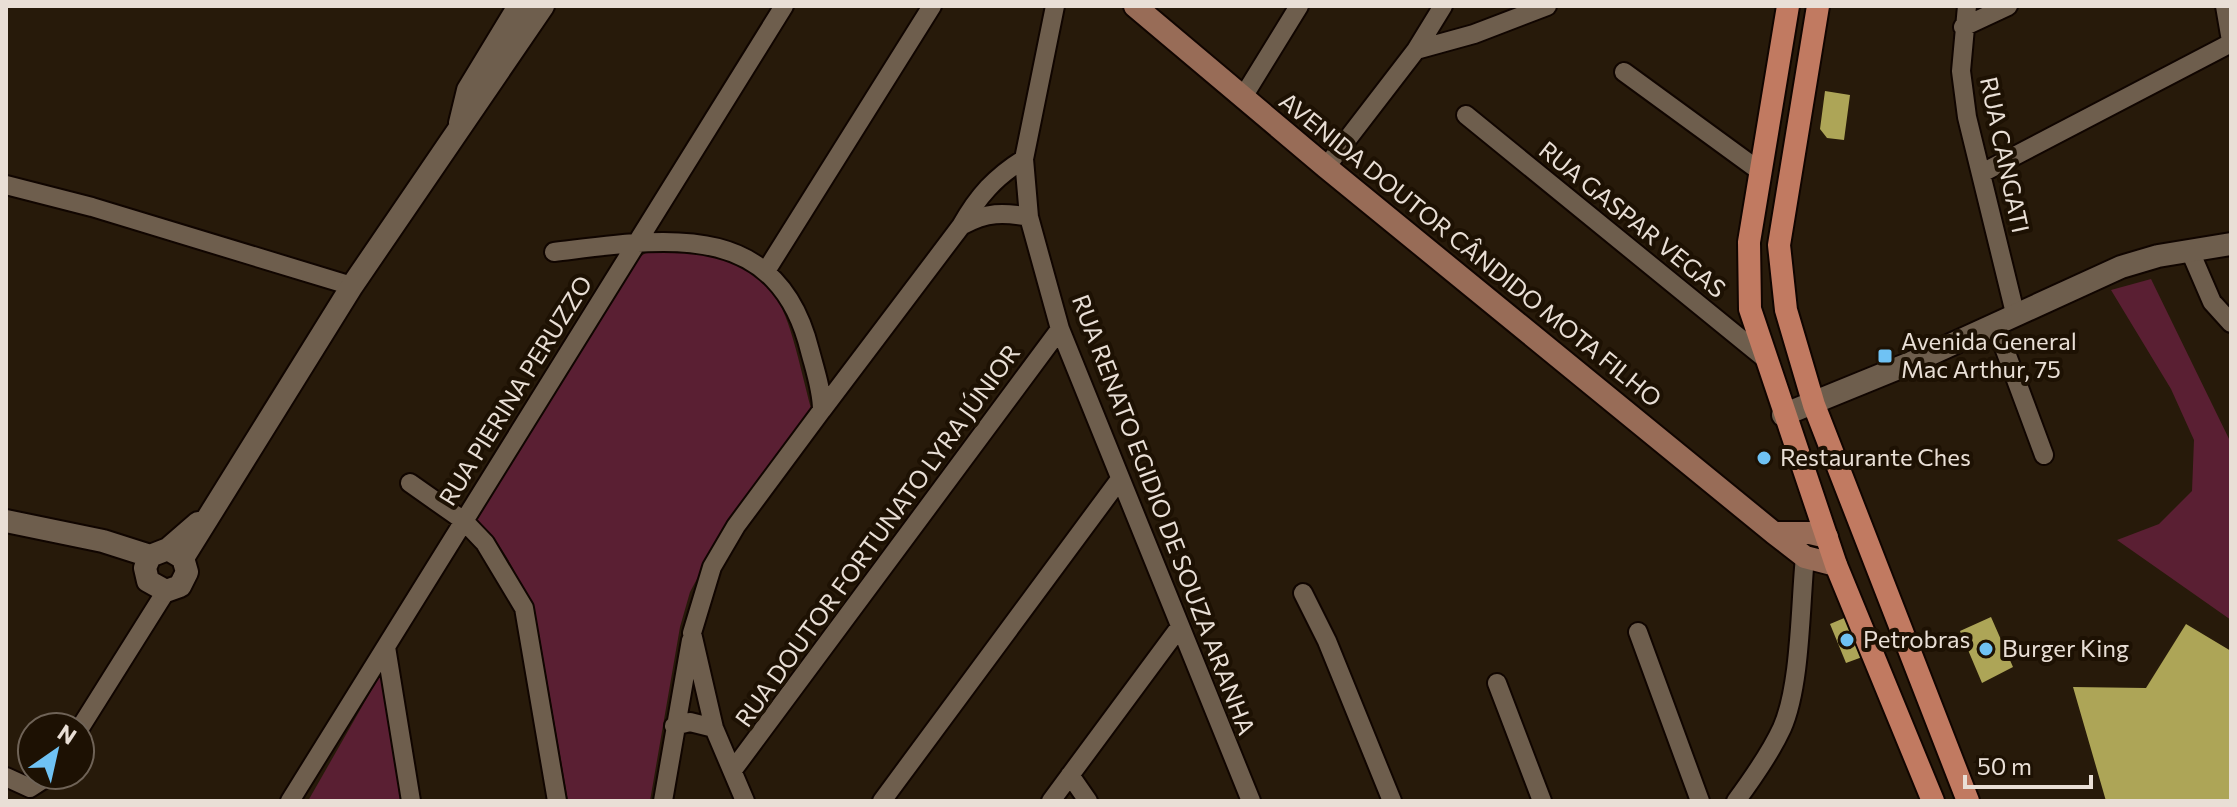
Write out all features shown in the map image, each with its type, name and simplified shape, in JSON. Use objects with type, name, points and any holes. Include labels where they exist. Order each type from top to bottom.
[{"type":"main road","points":[[1788,6],[1761,172],[1748,277],[1750,309],[1783,415],[1836,565],[1933,801]]},
{"type":"main road","points":[[1818,6],[1779,245],[1786,310],[1814,405],[1968,801]]},
{"type":"main road","name":"AVENIDA DOUTOR CÂNDIDO MOTA FILHO","points":[[1147,9],[1243,97],[1326,167],[1774,533],[1805,557],[1836,565]]},
{"type":"main road","points":[[1774,533],[1810,533],[1869,549]]},
{"type":"street","points":[[460,123],[468,90],[519,6]]},
{"type":"street","points":[[90,711],[139,630],[160,567],[214,509],[352,286],[460,123],[475,109],[543,6]]},
{"type":"street","name":"RUA PIERINA PERUZZO","points":[[290,801],[784,6]]},
{"type":"street","points":[[766,271],[932,6]]},
{"type":"street","points":[[1243,97],[1299,6]]},
{"type":"street","points":[[1326,167],[1416,50],[1443,6]]},
{"type":"street","points":[[1416,50],[1474,34],[1547,6]]},
{"type":"street","name":"RUA CANGATI","points":[[1967,6],[1961,71],[1967,117],[2015,313]]},
{"type":"street","points":[[1963,27],[2008,6]]},
{"type":"street","points":[[1982,173],[2231,42],[2225,6]]},
{"type":"street","name":"RUA RENATO EGIDIO DE SOUZA ARANHA","points":[[1055,7],[1024,159],[1029,217],[1060,329],[1251,801]]},
{"type":"street","points":[[1624,72],[1761,172]]},
{"type":"street","name":"RUA GASPAR VEGAS","points":[[1466,115],[1768,361]]},
{"type":"street","points":[[663,801],[692,633],[712,567],[736,526],[992,181],[1024,159]]},
{"type":"street","points":[[6,185],[92,207],[352,286]]},
{"type":"street","points":[[961,226],[978,216],[997,212],[1029,217]]},
{"type":"street","points":[[554,252],[665,240],[699,244],[748,260],[783,287],[805,328],[822,410]]},
{"type":"street","points":[[1783,415],[1814,405],[2121,267],[2231,244]]},
{"type":"street","points":[[2190,251],[2212,302],[2231,323]]},
{"type":"street","points":[[1995,323],[2044,455]]},
{"type":"street","name":"RUA DOUTOR FORTUNATO LYRA JÚNIOR","points":[[733,770],[1060,329]]},
{"type":"street","points":[[882,801],[1120,479]]},
{"type":"street","points":[[410,483],[464,521],[490,550],[524,608],[557,801]]},
{"type":"street","points":[[6,521],[103,541],[160,567]]},
{"type":"street","points":[[1736,801],[1767,757],[1783,725],[1792,690],[1805,557]]},
{"type":"street","points":[[1303,593],[1327,641],[1392,801]]},
{"type":"street","points":[[1051,801],[1179,628]]},
{"type":"street","points":[[1638,632],[1700,801]]},
{"type":"street","points":[[692,633],[714,728],[745,801]]},
{"type":"street","points":[[386,647],[411,801]]},
{"type":"street","points":[[1497,683],[1542,801]]},
{"type":"street","points":[[678,705],[709,708]]},
{"type":"street","points":[[674,726],[690,722],[714,728]]},
{"type":"street","points":[[1070,775],[1088,801]]},
{"type":"shaded area","points":[[652,249],[696,253],[730,261],[754,273],[771,290],[784,312],[812,412],[729,519],[690,592],[680,627],[650,801],[568,801],[538,628],[528,600],[505,555],[476,521],[607,303],[641,256]]},
{"type":"shaded area","points":[[2151,279],[2231,443],[2231,620],[2117,540],[2159,524],[2192,491],[2194,440],[2171,389],[2111,290]]},
{"type":"shaded area","points":[[380,675],[402,801],[308,801]]},
{"type":"building","points":[[1825,91],[1850,95],[1844,140],[1827,138],[1820,129]]},
{"type":"building","name":"Petrobras","points":[[1849,616],[1865,656],[1846,663],[1830,624]]},
{"type":"building","name":"Burger King","points":[[1991,617],[2013,667],[1982,683],[1960,631]]},
{"type":"building","points":[[2186,624],[2231,651],[2231,801],[2106,801],[2073,687],[2146,688]]},
{"type":"place","name":"Avenida General Mac Arthur, 75","points":[[1885,356]]},
{"type":"place","name":"Restaurante Ches","points":[[1764,458]]},
{"type":"place","name":"Petrobras","points":[[1847,640]]},
{"type":"place","name":"Burger King","points":[[1986,649]]}]
